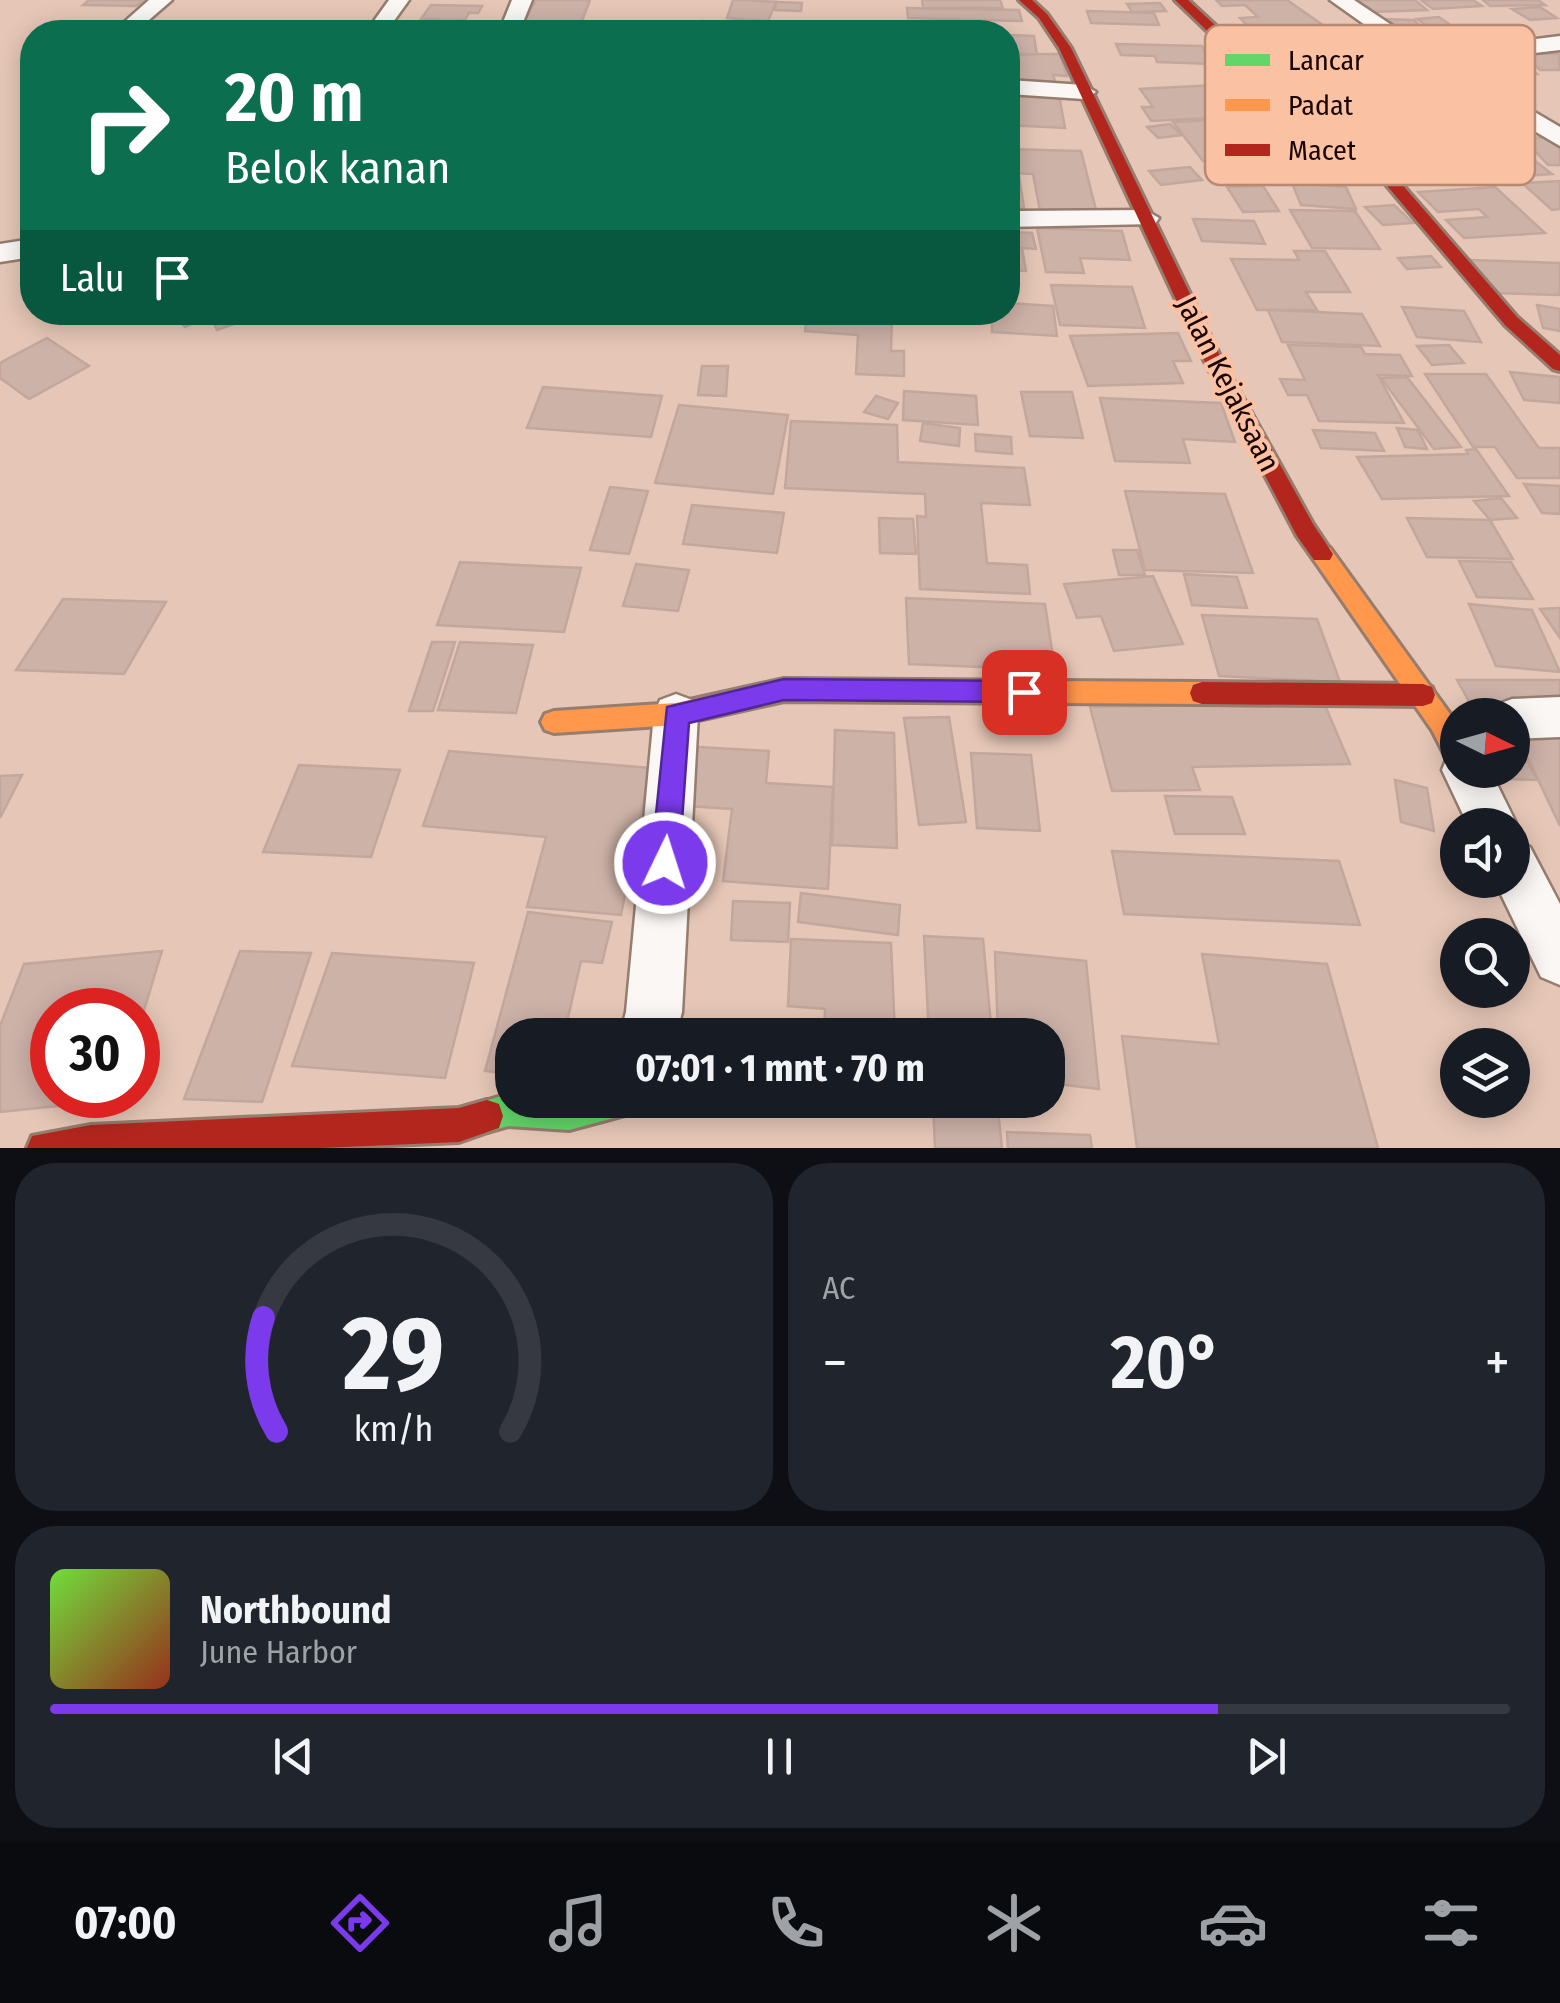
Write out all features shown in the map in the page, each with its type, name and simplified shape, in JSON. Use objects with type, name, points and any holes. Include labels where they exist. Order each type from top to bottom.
[{"type":"street","points":[[138,20],[162,0]]},
{"type":"street","name":"Jalan Kejaksaan","points":[[1025,0],[1044,16],[1066,48],[1213,360],[1304,530],[1440,716]]},
{"type":"street","points":[[1180,0],[1207,25]]},
{"type":"street","points":[[1340,0],[1377,25]]},
{"type":"street","points":[[1535,46],[1560,43]]},
{"type":"street","points":[[1020,88],[1084,92]]},
{"type":"street","points":[[1535,123],[1560,138]]},
{"type":"street","points":[[1395,185],[1511,321],[1560,366]]},
{"type":"street","points":[[1020,219],[1146,218]]},
{"type":"street","points":[[554,722],[676,714],[784,690],[1440,723]]},
{"type":"street","points":[[652,1018],[676,714]]},
{"type":"street","points":[[1530,718],[1560,717]]},
{"type":"street","points":[[1529,898],[1560,958]]},
{"type":"street","points":[[44,1148],[460,1125],[495,1114]]},
{"type":"building","points":[[89,0],[144,0],[136,6],[83,5]]},
{"type":"building","points":[[536,0],[590,0],[582,20],[526,20]]},
{"type":"building","points":[[733,0],[776,2],[768,20],[727,18]]},
{"type":"building","points":[[922,0],[1000,0],[1003,8],[923,8]]},
{"type":"building","points":[[1216,0],[1287,0],[1323,25],[1247,25],[1240,18],[1258,17],[1245,5],[1222,6]]},
{"type":"building","points":[[1357,0],[1415,0],[1427,10],[1371,12]]},
{"type":"building","points":[[1421,0],[1473,0],[1482,6],[1433,9]]},
{"type":"building","points":[[1483,0],[1538,0],[1545,5],[1490,6]]},
{"type":"building","points":[[776,2],[802,3],[801,11],[775,10]]},
{"type":"building","points":[[1160,3],[1166,11],[1132,12],[1127,4]]},
{"type":"building","points":[[431,5],[482,6],[465,20],[421,19]]},
{"type":"building","points":[[1540,7],[1557,18],[1530,20],[1512,9]]},
{"type":"building","points":[[907,8],[1019,10],[1022,21],[1020,20],[908,18]]},
{"type":"building","points":[[1087,11],[1154,13],[1159,25],[1091,23]]},
{"type":"building","points":[[1439,17],[1450,25],[1426,25],[1417,19]]},
{"type":"building","points":[[1384,19],[1414,20],[1419,25],[1389,25]]},
{"type":"building","points":[[1020,35],[1034,36],[1037,55],[1020,54]]},
{"type":"building","points":[[1116,44],[1202,46],[1205,64],[1157,62],[1155,56],[1121,55]]},
{"type":"building","points":[[1535,53],[1559,54],[1560,70],[1540,70],[1535,65]]},
{"type":"building","points":[[1060,54],[1067,76],[1053,75],[1056,84],[1020,83],[1020,55]]},
{"type":"building","points":[[1205,86],[1205,118],[1151,121],[1142,107],[1153,107],[1140,89]]},
{"type":"building","points":[[1020,93],[1059,95],[1065,128],[1020,126]]},
{"type":"building","points":[[1205,120],[1205,161],[1203,161],[1173,122]]},
{"type":"building","points":[[1170,124],[1182,135],[1158,138],[1147,127]]},
{"type":"building","points":[[1535,138],[1555,138],[1560,144],[1560,165],[1548,165],[1535,151]]},
{"type":"building","points":[[1020,149],[1081,151],[1097,214],[1040,211],[1033,174],[1020,173]]},
{"type":"building","points":[[1535,161],[1552,174],[1535,175]]},
{"type":"building","points":[[1190,167],[1202,180],[1161,185],[1149,171]]},
{"type":"building","points":[[1560,181],[1560,209],[1552,210],[1524,185]]},
{"type":"building","points":[[1293,185],[1346,187],[1356,209],[1301,205]]},
{"type":"building","points":[[1263,186],[1279,211],[1243,212],[1227,187]]},
{"type":"building","points":[[1495,187],[1545,233],[1464,238],[1446,220],[1487,217],[1479,209],[1438,212],[1418,192]]},
{"type":"building","points":[[1394,205],[1413,223],[1383,225],[1365,207]]},
{"type":"building","points":[[1290,210],[1355,211],[1380,249],[1312,248]]},
{"type":"building","points":[[1193,219],[1254,221],[1265,244],[1202,241]]},
{"type":"building","points":[[1037,228],[1122,231],[1130,260],[1080,258],[1084,273],[1046,272]]},
{"type":"building","points":[[1020,232],[1032,233],[1036,249],[1022,248],[1026,271],[1020,271]]},
{"type":"building","points":[[1294,251],[1325,251],[1350,292],[1306,292],[1317,310],[1257,310],[1231,259],[1299,260]]},
{"type":"building","points":[[1431,256],[1441,267],[1407,269],[1398,258]]},
{"type":"building","points":[[1470,260],[1560,263],[1560,295],[1494,293]]},
{"type":"building","points":[[1051,285],[1132,287],[1145,328],[1060,325]]},
{"type":"building","points":[[1020,304],[1053,306],[1057,336],[992,332],[992,325],[1020,325]]},
{"type":"building","points":[[1537,305],[1560,309],[1560,331],[1543,328]]},
{"type":"building","points":[[1402,307],[1464,311],[1481,342],[1417,337]]},
{"type":"building","points":[[1268,310],[1362,314],[1380,346],[1282,342]]},
{"type":"building","points":[[806,325],[892,325],[891,351],[904,351],[904,376],[856,374],[858,335],[805,331]]},
{"type":"building","points":[[1178,333],[1191,361],[1173,361],[1183,383],[1088,386],[1070,336]]},
{"type":"building","points":[[47,338],[89,366],[29,399],[0,378],[0,363]]},
{"type":"building","points":[[1288,345],[1361,347],[1365,354],[1400,355],[1412,376],[1378,375],[1404,423],[1319,421],[1307,395],[1288,395],[1280,379],[1305,380]]},
{"type":"building","points":[[1449,345],[1464,363],[1432,365],[1417,346]]},
{"type":"building","points":[[702,366],[728,366],[726,396],[698,395]]},
{"type":"building","points":[[1510,372],[1560,377],[1560,403],[1524,400]]},
{"type":"building","points":[[1425,374],[1486,374],[1539,448],[1560,448],[1560,478],[1517,478],[1495,447],[1473,447]]},
{"type":"building","points":[[1407,377],[1461,447],[1434,449],[1381,378]]},
{"type":"building","points":[[543,387],[662,396],[651,437],[527,428]]},
{"type":"building","points":[[904,391],[976,396],[978,425],[903,420]]},
{"type":"building","points":[[1021,392],[1072,392],[1083,438],[1030,436]]},
{"type":"building","points":[[876,396],[898,403],[888,419],[864,412]]},
{"type":"building","points":[[1100,398],[1221,403],[1235,442],[1183,439],[1190,463],[1115,461]]},
{"type":"building","points":[[679,405],[788,415],[773,494],[655,483]]},
{"type":"building","points":[[791,421],[897,425],[898,462],[1024,468],[1030,505],[981,503],[987,563],[1027,565],[1030,594],[920,589],[917,516],[926,517],[925,494],[785,488]]},
{"type":"building","points":[[923,423],[960,428],[959,446],[920,441]]},
{"type":"building","points":[[1397,428],[1418,430],[1427,449],[1405,447]]},
{"type":"building","points":[[1313,430],[1375,433],[1384,451],[1321,448]]},
{"type":"building","points":[[975,434],[1011,437],[1012,454],[976,451]]},
{"type":"building","points":[[1476,449],[1509,496],[1382,499],[1357,457],[1468,454],[1466,450]]},
{"type":"building","points":[[1524,484],[1560,486],[1560,514],[1542,513]]},
{"type":"building","points":[[610,487],[648,491],[629,554],[590,550]]},
{"type":"building","points":[[1125,491],[1225,494],[1253,573],[1145,570]]},
{"type":"building","points":[[1501,498],[1517,518],[1490,520],[1474,501]]},
{"type":"building","points":[[692,505],[784,513],[777,553],[683,544]]},
{"type":"building","points":[[879,518],[913,519],[916,554],[880,553]]},
{"type":"building","points":[[1407,518],[1490,520],[1513,559],[1427,557]]},
{"type":"building","points":[[1113,550],[1137,550],[1145,575],[1119,575]]},
{"type":"building","points":[[1459,561],[1511,562],[1533,599],[1477,597]]},
{"type":"building","points":[[460,562],[581,568],[564,632],[437,625]]},
{"type":"building","points":[[636,564],[689,570],[678,611],[623,606]]},
{"type":"building","points":[[1184,574],[1237,577],[1247,608],[1192,605]]},
{"type":"building","points":[[1153,576],[1183,644],[1114,651],[1101,616],[1077,618],[1064,584]]},
{"type":"building","points":[[906,598],[1045,604],[1055,670],[909,664]]},
{"type":"building","points":[[63,599],[166,602],[124,674],[16,670]]},
{"type":"building","points":[[1469,604],[1532,610],[1560,672],[1496,666]]},
{"type":"building","points":[[1560,608],[1560,638],[1540,609]]},
{"type":"building","points":[[1202,615],[1317,619],[1340,682],[1219,676]]},
{"type":"building","points":[[432,642],[455,642],[433,711],[409,711]]},
{"type":"building","points":[[460,642],[533,645],[516,713],[438,710]]},
{"type":"building","points":[[1457,680],[1560,680],[1560,703],[1530,703],[1530,698],[1467,698]]},
{"type":"building","points":[[1324,703],[1350,764],[1192,767],[1200,790],[1112,791],[1090,707]]},
{"type":"building","points":[[949,717],[966,822],[919,825],[904,718]]},
{"type":"building","points":[[835,730],[894,733],[897,848],[832,845]]},
{"type":"building","points":[[1530,730],[1560,732],[1560,826],[1530,763]]},
{"type":"building","points":[[698,747],[769,751],[766,783],[833,787],[828,889],[723,881],[732,809],[688,806]]},
{"type":"building","points":[[449,751],[650,768],[621,915],[527,907],[546,837],[423,826]]},
{"type":"building","points":[[971,753],[1031,755],[1040,831],[977,828]]},
{"type":"building","points":[[299,765],[400,770],[371,857],[263,852]]},
{"type":"building","points":[[22,775],[0,818],[0,776]]},
{"type":"building","points":[[1395,780],[1427,788],[1434,831],[1401,822]]},
{"type":"building","points":[[1165,796],[1232,797],[1245,834],[1175,834]]},
{"type":"building","points":[[1112,851],[1339,861],[1360,925],[1124,914]]},
{"type":"building","points":[[801,893],[900,905],[898,935],[798,922]]},
{"type":"building","points":[[733,901],[790,903],[788,942],[731,940]]},
{"type":"building","points":[[528,912],[612,922],[602,963],[581,961],[568,1018],[499,1018]]},
{"type":"building","points":[[924,936],[983,939],[990,1018],[928,1018]]},
{"type":"building","points":[[791,939],[891,943],[894,1018],[825,1018],[825,1009],[788,1006]]},
{"type":"building","points":[[162,951],[151,988],[30,988],[30,1109],[0,1112],[0,1026],[24,964]]},
{"type":"building","points":[[240,951],[311,953],[262,1102],[184,1099]]},
{"type":"building","points":[[995,952],[1086,961],[1099,1089],[1065,1085],[1065,1018],[997,1018]]},
{"type":"building","points":[[332,953],[474,963],[445,1078],[292,1066]]},
{"type":"building","points":[[1202,954],[1327,964],[1378,1148],[1137,1148],[1122,1036],[1219,1044]]},
{"type":"building","points":[[495,1034],[495,1072],[485,1071]]},
{"type":"building","points":[[934,1118],[999,1118],[1002,1148],[935,1148]]},
{"type":"building","points":[[1007,1132],[1090,1135],[1092,1148],[1008,1148]]},
{"type":"traffic: fast","points":[[487,1116],[495,1114]]},
{"type":"traffic: slow","points":[[1322,554],[1440,721]]},
{"type":"traffic: slow","points":[[554,722],[676,714],[784,690],[1202,693]]},
{"type":"traffic: jam","points":[[1025,0],[1043,16],[1065,48],[1213,360],[1305,530],[1322,554]]},
{"type":"traffic: jam","points":[[1181,0],[1208,25]]},
{"type":"traffic: jam","points":[[1394,185],[1511,321],[1560,365]]},
{"type":"traffic: jam","points":[[1202,693],[1423,695]]},
{"type":"traffic: jam","points":[[44,1148],[91,1142],[459,1125],[487,1116]]},
{"type":"route","points":[[665,863],[676,714],[784,690],[1024,692]]}]
